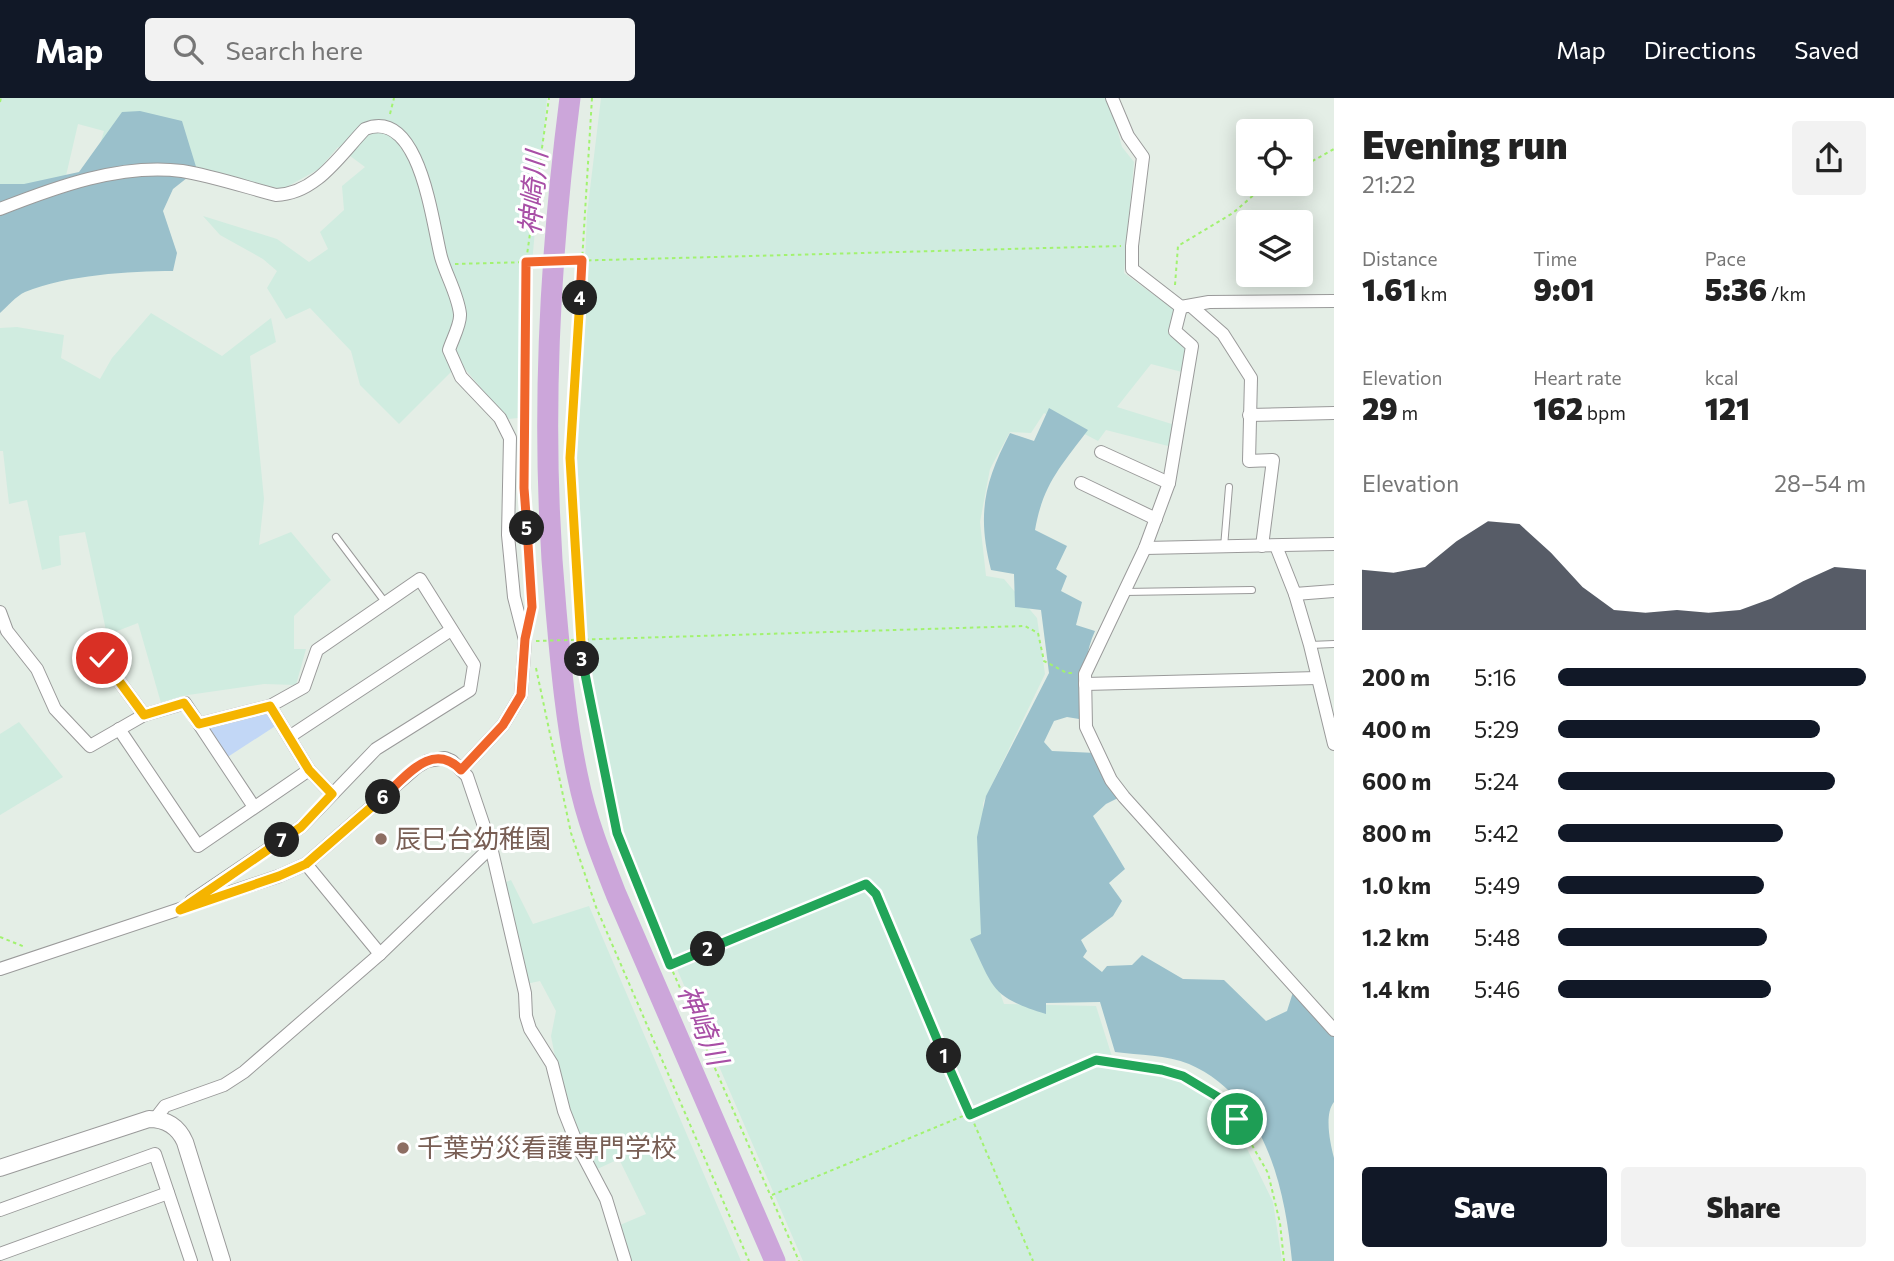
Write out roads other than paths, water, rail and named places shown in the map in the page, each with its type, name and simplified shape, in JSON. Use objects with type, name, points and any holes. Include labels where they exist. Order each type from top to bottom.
[{"type":"street","points":[[1112,98],[1128,136],[1143,157],[1132,246],[1132,269],[1223,334],[1251,378],[1249,461],[1273,460],[1262,546]]},
{"type":"street","points":[[0,208],[65,183],[124,172],[181,171],[276,195],[289,194],[312,185],[365,129],[387,125],[410,145],[429,198],[443,264],[460,315],[449,350],[461,377],[500,418],[510,438],[509,558],[514,597],[530,640],[521,695],[503,725],[461,770]]},
{"type":"street","points":[[1182,305],[1209,302],[1334,301]]},
{"type":"street","points":[[1182,305],[1175,331],[1192,346],[1169,483],[1145,548],[1122,592],[1085,679],[1086,727],[1111,780],[1334,1030]]},
{"type":"street","points":[[1249,415],[1334,413]]},
{"type":"street","points":[[1101,452],[1169,483]]},
{"type":"street","points":[[1081,483],[1156,519]]},
{"type":"street","points":[[1145,548],[1334,544]]},
{"type":"street","points":[[1276,546],[1295,594],[1310,645],[1331,721],[1334,744]]},
{"type":"street","points":[[180,910],[301,827],[376,749],[470,690],[474,666],[420,579],[317,650],[304,687],[270,706],[199,724]]},
{"type":"street","points":[[1295,594],[1334,591]]},
{"type":"street","points":[[0,612],[7,631],[37,669],[55,709],[90,746],[144,715],[184,703],[254,807]]},
{"type":"street","points":[[289,737],[452,629]]},
{"type":"street","points":[[102,658],[144,715]]},
{"type":"street","points":[[1085,679],[1317,678]]},
{"type":"street","points":[[270,706],[309,770],[332,794]]},
{"type":"street","points":[[119,729],[198,846],[309,770]]},
{"type":"street","points":[[0,969],[180,910],[306,864],[427,761],[445,758],[452,761],[470,783],[491,847],[525,993],[526,1016],[530,1029],[552,1064],[564,1111],[606,1199],[625,1261]]},
{"type":"street","points":[[155,1119],[165,1106],[224,1085],[244,1072],[380,954],[491,847]]},
{"type":"street","points":[[306,864],[380,954]]},
{"type":"street","points":[[0,1168],[155,1119],[165,1121],[182,1135],[222,1261]]},
{"type":"street","points":[[0,1210],[155,1154],[191,1261]]},
{"type":"street","points":[[0,1254],[168,1193]]},
{"type":"lane","points":[[1224,547],[1229,487]]},
{"type":"lane","points":[[336,537],[386,603]]},
{"type":"lane","points":[[1122,592],[1252,590]]},
{"type":"lane","points":[[1310,645],[1334,644]]},
{"type":"waterway","name":"神崎川","points":[[570,98],[552,290],[548,482],[556,610],[564,694],[574,757],[581,793],[616,894],[775,1261]]},
{"type":"place","name":"辰巳台幼稚園","points":[[381,839]]},
{"type":"place","name":"千葉労災看護専門学校","points":[[403,1148]]}]
